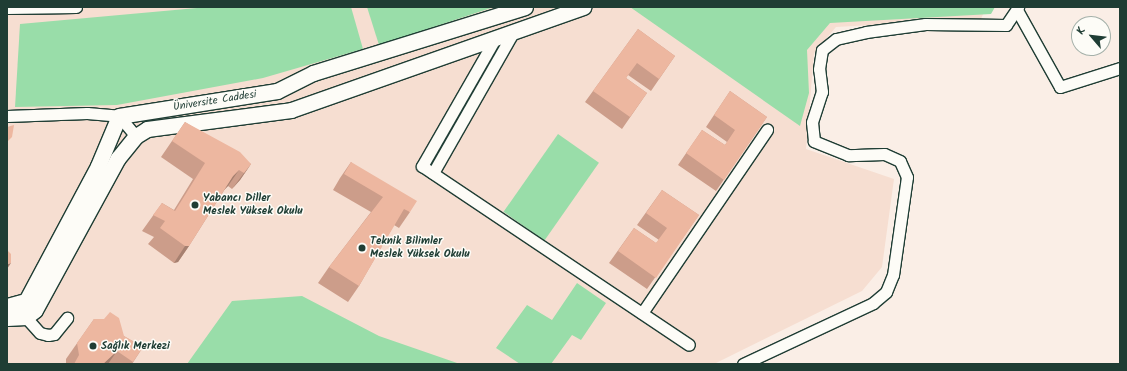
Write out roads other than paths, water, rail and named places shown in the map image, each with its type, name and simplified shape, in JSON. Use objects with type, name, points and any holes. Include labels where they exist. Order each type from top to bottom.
[{"type":"main road","name":"Üniversite Caddesi","points":[[119,116],[277,91],[313,73],[525,7]]},
{"type":"main road","points":[[7,318],[26,317],[35,310],[118,158],[136,136],[147,129],[291,110],[583,7]]},
{"type":"main road","points":[[11,306],[26,301],[98,166],[119,116]]},
{"type":"street","points":[[7,8],[72,7]]},
{"type":"street","points":[[743,364],[873,303],[886,292],[893,275],[907,177],[900,161],[884,154],[848,155],[814,141],[812,122],[822,92],[819,69],[822,50],[836,39],[866,32],[925,24],[1006,25],[1018,8],[1060,87],[1120,68]]},
{"type":"street","points":[[433,173],[514,31]]},
{"type":"street","points":[[496,37],[422,166],[689,345]]},
{"type":"street","points":[[7,116],[87,113],[119,116],[136,136]]},
{"type":"street","points":[[642,314],[767,130]]},
{"type":"street","points":[[11,306],[26,317],[40,333],[48,336],[54,334],[67,318]]},
{"type":"place","name":"Yabancı Diller Meslek Yüksek Okulu","points":[[195,205]]},
{"type":"place","name":"Teknik Bilimler Meslek Yüksek Okulu","points":[[362,248]]},
{"type":"place","name":"Sağlık Merkezi","points":[[93,346]]}]
